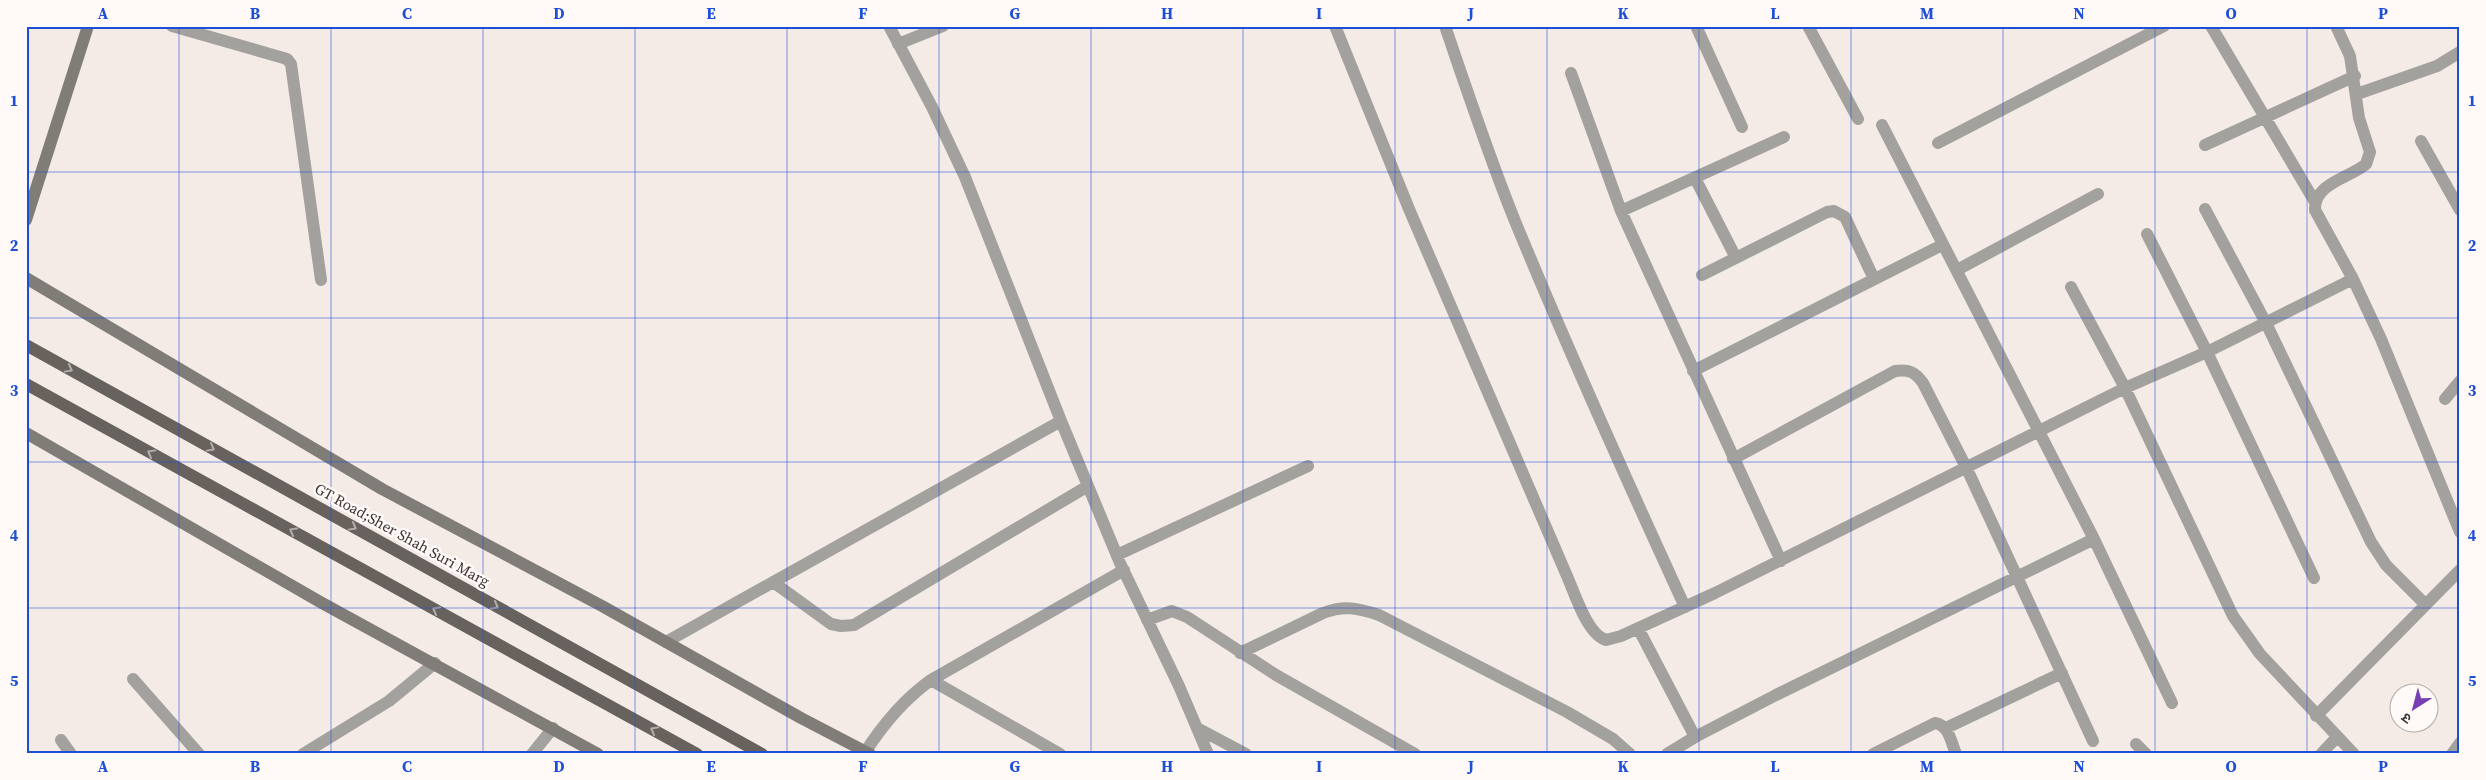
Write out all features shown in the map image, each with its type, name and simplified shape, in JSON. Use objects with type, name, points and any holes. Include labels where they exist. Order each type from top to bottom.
[{"type":"main road","points":[[26,220],[88,26]]},
{"type":"main road","points":[[26,278],[382,489],[867,753]]},
{"type":"main road","name":"GT Road;Sher Shah Suri Marg","points":[[26,345],[762,754]]},
{"type":"main road","points":[[26,384],[697,754]]},
{"type":"main road","points":[[26,433],[322,602],[435,663],[495,699],[553,728],[598,754]]},
{"type":"street","points":[[172,26],[287,59],[291,64],[321,280]]},
{"type":"street","points":[[889,26],[932,107],[965,177],[1061,421],[1117,555],[1208,754]]},
{"type":"street","points":[[898,44],[943,26]]},
{"type":"street","points":[[1335,26],[1413,218],[1588,622],[1596,635],[1606,640],[1685,607],[1967,469],[2125,388],[2207,352],[2353,279]]},
{"type":"street","points":[[1445,26],[1484,140],[1516,225],[1622,470],[1685,607]]},
{"type":"street","points":[[1696,26],[1742,127]]},
{"type":"street","points":[[1808,26],[1858,120]]},
{"type":"street","points":[[1938,143],[2164,26]]},
{"type":"street","points":[[2211,26],[2315,202],[2318,218],[2353,279],[2421,433],[2460,532]]},
{"type":"street","points":[[2315,202],[2324,190],[2337,180],[2361,169],[2369,158],[2368,140],[2358,118],[2357,94],[2350,56],[2336,26]]},
{"type":"street","points":[[2357,94],[2437,66],[2460,52]]},
{"type":"street","points":[[1571,74],[1621,211],[1692,371],[1780,561]]},
{"type":"street","points":[[2205,145],[2264,116],[2354,76]]},
{"type":"street","points":[[1882,125],[2094,539],[2172,703]]},
{"type":"street","points":[[1621,211],[1784,138]]},
{"type":"street","points":[[2421,141],[2460,210]]},
{"type":"street","points":[[1694,178],[1736,258]]},
{"type":"street","points":[[1957,270],[2098,194]]},
{"type":"street","points":[[2205,209],[2266,323],[2371,542],[2386,565],[2425,604]]},
{"type":"street","points":[[1702,275],[1834,211],[1845,218],[1874,279]]},
{"type":"street","points":[[2147,234],[2207,352],[2314,578]]},
{"type":"street","points":[[1692,371],[1942,245]]},
{"type":"street","points":[[2071,287],[2125,388],[2233,616],[2260,654],[2316,716],[2354,754]]},
{"type":"street","points":[[1733,459],[1895,371],[1906,369],[1913,372],[1923,383],[1967,469],[2093,742]]},
{"type":"street","points":[[2445,399],[2460,381]]},
{"type":"street","points":[[666,642],[1061,421]]},
{"type":"street","points":[[1117,555],[1308,466]]},
{"type":"street","points":[[773,582],[831,624],[841,626],[854,625],[1088,486]]},
{"type":"street","points":[[1668,754],[1695,736],[2094,539]]},
{"type":"street","points":[[867,753],[892,714],[909,696],[931,680],[1124,570]]},
{"type":"street","points":[[2316,716],[2460,570]]},
{"type":"street","points":[[1240,653],[1337,607],[1353,606],[1379,615],[1567,712],[1612,739],[1630,754]]},
{"type":"street","points":[[1147,620],[1165,612],[1176,611],[1323,704],[1415,754]]},
{"type":"street","points":[[1638,628],[1695,736]]},
{"type":"street","points":[[303,754],[389,701],[435,663]]},
{"type":"street","points":[[1946,728],[2062,673]]},
{"type":"street","points":[[133,679],[199,754]]},
{"type":"street","points":[[931,680],[1060,754]]},
{"type":"street","points":[[1873,754],[1936,723],[1942,724],[1946,728],[1956,754]]},
{"type":"street","points":[[532,754],[553,728]]},
{"type":"street","points":[[1197,728],[1246,754]]},
{"type":"street","points":[[2321,754],[2337,737]]},
{"type":"street","points":[[61,740],[71,754]]},
{"type":"street","points":[[2452,754],[2460,743]]},
{"type":"street","points":[[2136,744],[2146,754]]}]
